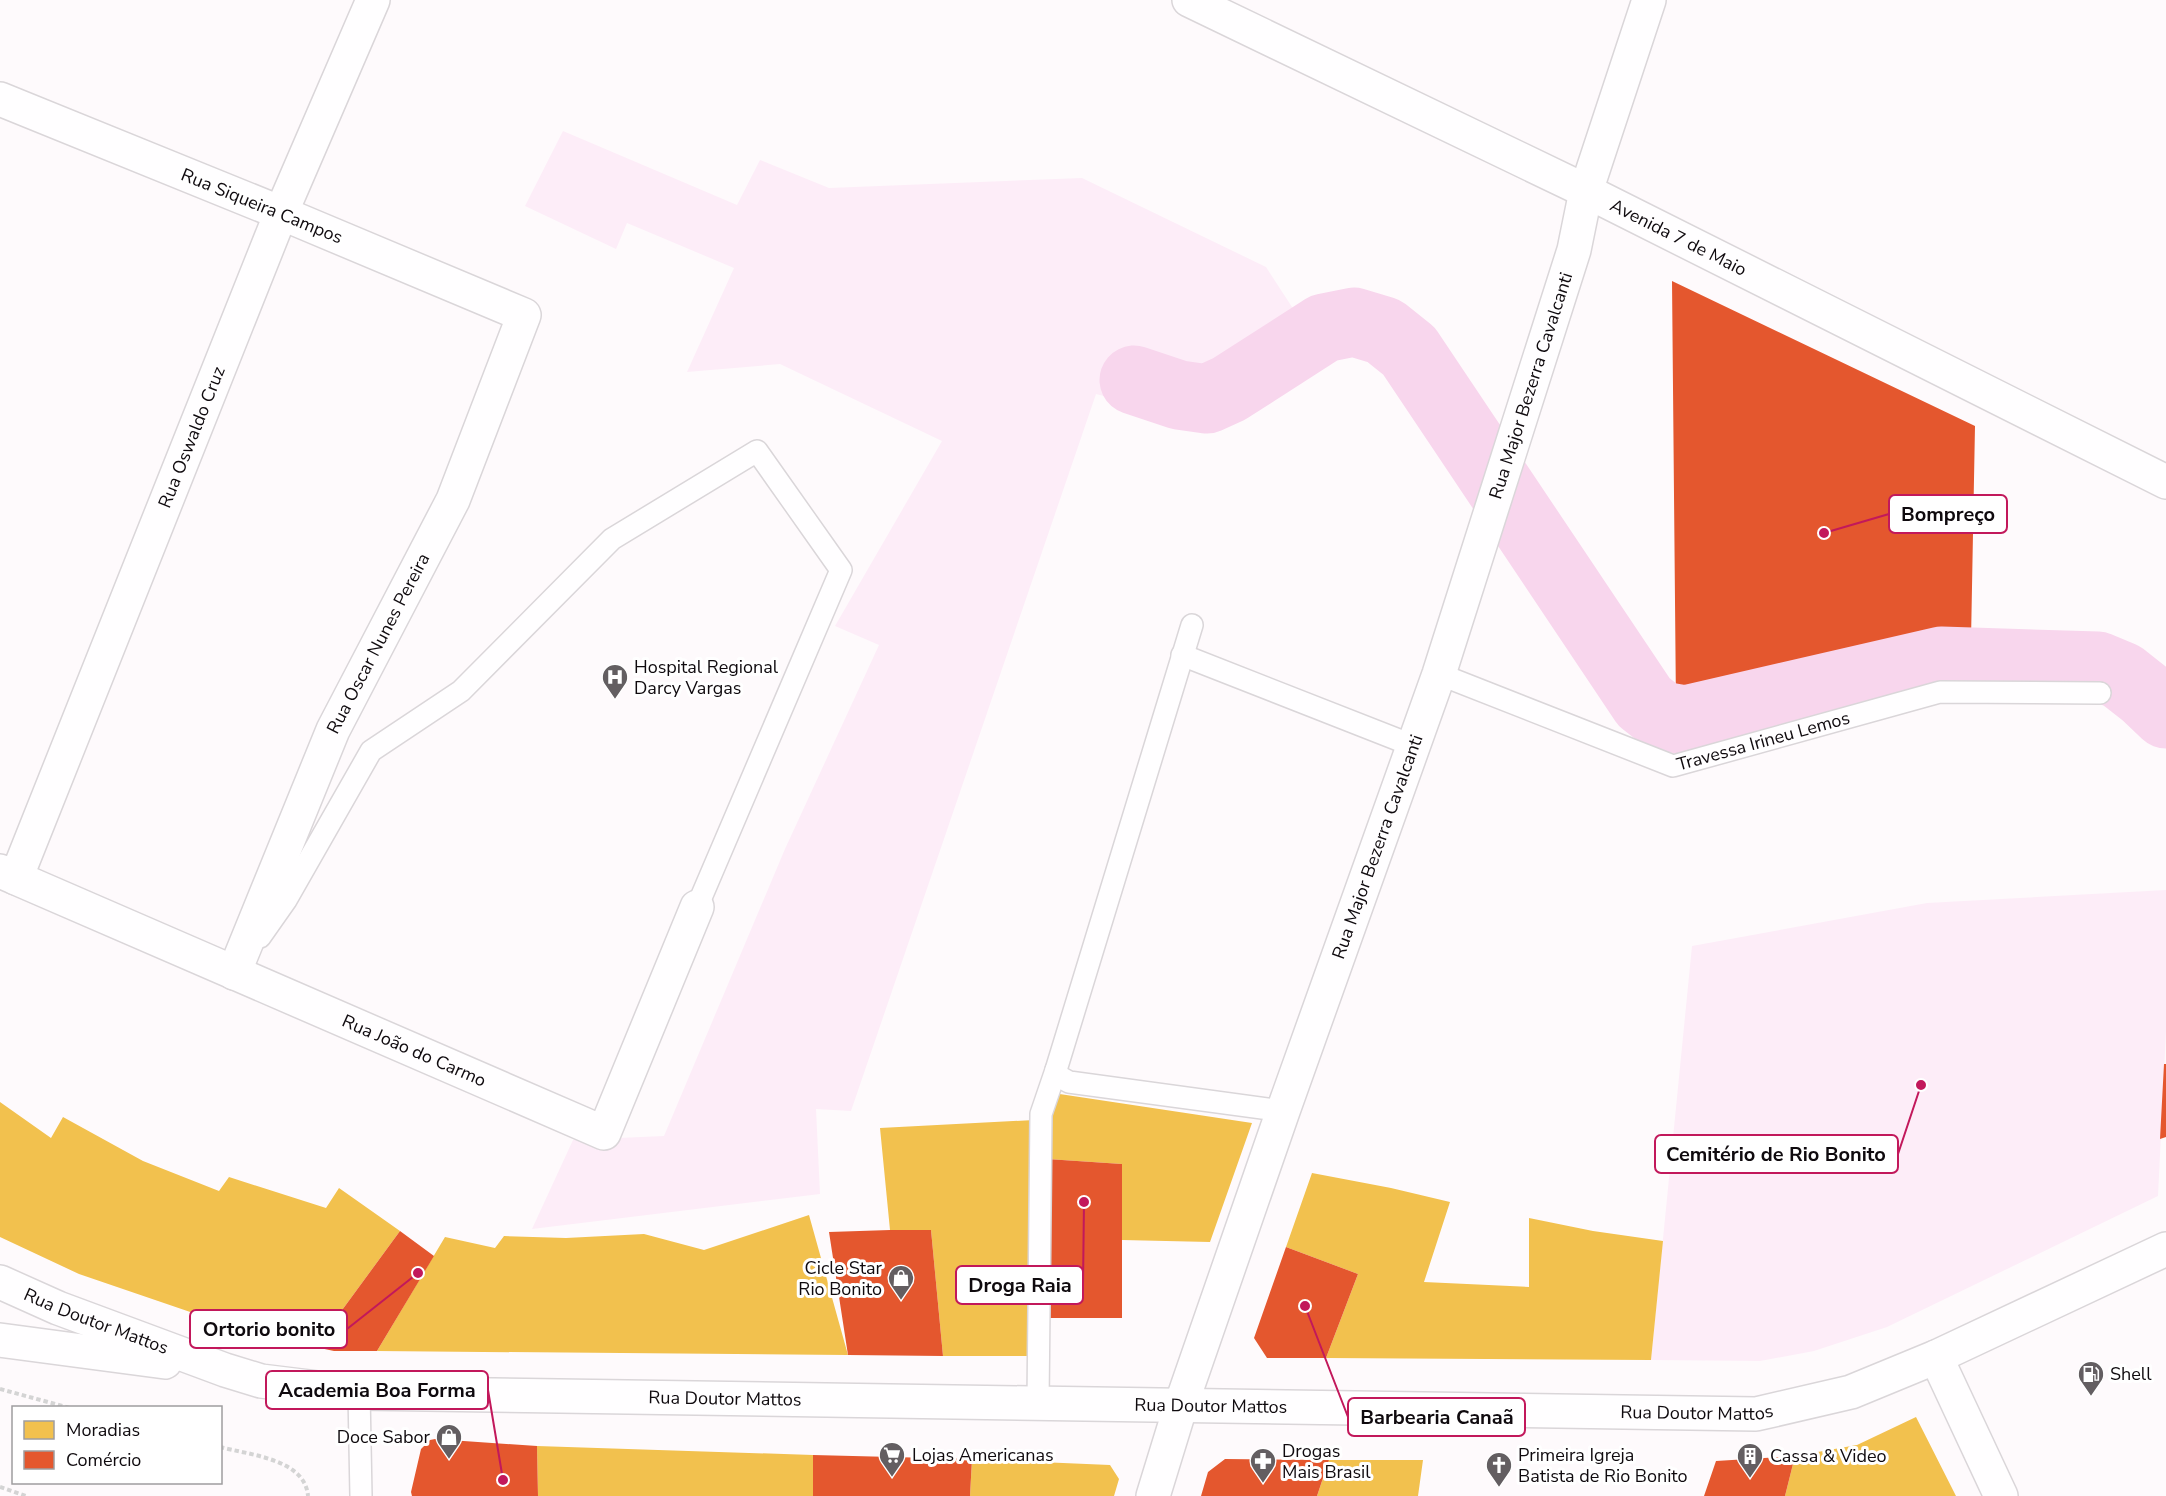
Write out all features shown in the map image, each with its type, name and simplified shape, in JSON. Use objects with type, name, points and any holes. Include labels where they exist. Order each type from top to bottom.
[{"type":"main road","name":"Rua Oswaldo Cruz","points":[[8,874],[281,213],[373,0]]},
{"type":"main road","name":"Rua Major Bezerra Cavalcanti","points":[[1153,1496],[1181,1406],[1283,1112],[1439,674],[1574,250],[1586,191],[1649,0]]},
{"type":"main road","name":"Avenida 7 de Maio","points":[[1204,4],[1586,191],[2166,482]]},
{"type":"main road","name":"Rua Siqueira Campos","points":[[0,99],[524,315]]},
{"type":"main road","name":"Rua Oscar Nunes Pereira","points":[[234,973],[333,730],[453,500],[524,315]]},
{"type":"main road","name":"Rua João do Carmo","points":[[8,874],[604,1133],[697,907]]},
{"type":"main road","name":"Rua Doutor Mattos","points":[[0,1282],[58,1308],[225,1370],[261,1381],[359,1393],[1756,1414],[1851,1392],[1936,1357],[2166,1249]]},
{"type":"main road","name":"Rua Doutor Mattos","points":[[0,1340],[225,1370]]},
{"type":"main road","points":[[1936,1357],[2001,1496]]},
{"type":"lane","points":[[234,973],[286,900],[371,751],[461,691],[612,539],[757,451],[841,570],[697,907]]},
{"type":"lane","points":[[1038,1403],[1041,1114],[1192,625]]},
{"type":"lane","points":[[1182,655],[1414,746]]},
{"type":"lane","name":"Travessa Irineu Lemos","points":[[1439,674],[1673,766],[1940,692],[2100,693]]},
{"type":"lane","points":[[1056,1070],[1060,1077],[1069,1082],[1283,1112]]},
{"type":"lane","points":[[359,1393],[361,1496]]},
{"type":"path","points":[[0,1389],[66,1406]]},
{"type":"path","points":[[222,1448],[284,1464],[300,1475],[308,1496]]},
{"type":"path","points":[[0,1487],[26,1496]]},
{"type":"shaded area","points":[[563,131],[737,205],[760,160],[829,188],[1082,178],[1266,267],[1320,350],[1243,402],[1212,417],[1178,415],[1096,394],[851,1111],[816,1109],[820,1194],[532,1229],[573,1140],[664,1136],[785,849],[879,645],[835,626],[942,441],[780,364],[687,372],[734,268],[627,223],[616,249],[525,206]]},
{"type":"shaded area","points":[[2166,890],[2166,1031],[2158,1196],[1887,1327],[1814,1351],[1760,1361],[1651,1360],[1692,946],[1927,903]]},
{"type":"building: Moradias","points":[[1053,1093],[1252,1123],[1210,1242],[1122,1240],[1122,1164],[1047,1159]]},
{"type":"building: Moradias","points":[[0,1102],[51,1138],[63,1117],[143,1161],[219,1191],[229,1177],[326,1208],[339,1188],[400,1231],[315,1347],[240,1329],[79,1274],[0,1237]]},
{"type":"building: Moradias","points":[[1034,1120],[1033,1356],[943,1356],[931,1230],[890,1230],[880,1128]]},
{"type":"building: Moradias","points":[[1312,1173],[1450,1202],[1424,1282],[1529,1287],[1529,1218],[1593,1231],[1663,1241],[1651,1360],[1326,1358],[1358,1274],[1286,1247]]},
{"type":"building: Moradias","points":[[809,1215],[848,1355],[377,1351],[445,1237],[495,1248],[504,1236],[566,1238],[644,1234],[704,1250]]},
{"type":"building: Moradias","points":[[1916,1417],[1956,1496],[1785,1496],[1795,1456],[1857,1445]]},
{"type":"building: Moradias","points":[[537,1446],[813,1455],[813,1496],[538,1496]]},
{"type":"building: Moradias","points":[[972,1459],[1110,1465],[1119,1479],[1114,1496],[970,1496]]},
{"type":"building: Moradias","points":[[1329,1460],[1423,1460],[1418,1496],[1317,1496]]},
{"type":"building: Comércio","points":[[1672,281],[1975,426],[1971,641],[1938,640],[1688,708],[1676,708]]},
{"type":"building: Comércio","points":[[2164,1064],[2166,1064],[2166,1137],[2160,1139]]},
{"type":"building: Comércio","points":[[1047,1159],[1122,1164],[1122,1318],[1046,1318]]},
{"type":"building: Comércio","points":[[931,1230],[943,1356],[848,1355],[829,1232]]},
{"type":"building: Comércio","points":[[400,1231],[434,1256],[377,1351],[334,1351],[315,1347]]},
{"type":"building: Comércio","points":[[1286,1247],[1358,1274],[1326,1358],[1267,1358],[1254,1338]]},
{"type":"building: Comércio","points":[[430,1440],[537,1446],[538,1496],[412,1496],[421,1449]]},
{"type":"building: Comércio","name":"Lojas Americanas","points":[[813,1455],[972,1459],[970,1496],[813,1496]]},
{"type":"building: Comércio","name":"Cassa & Video","points":[[1795,1456],[1785,1496],[1704,1496],[1716,1461]]},
{"type":"building: Comércio","name":"Drogas Mais Brasil","points":[[1225,1459],[1329,1460],[1317,1496],[1201,1496],[1208,1472]]},
{"type":"waterway","points":[[1134,380],[1179,395],[1207,399],[1229,389],[1324,328],[1354,322],[1384,331],[1409,351],[1644,702],[1662,716],[1685,720],[1941,661],[2098,666],[2122,676],[2166,714]]},
{"type":"place","name":"Bompreço","points":[[1824,533]]},
{"type":"place","name":"Hospital Regional Darcy Vargas","points":[[615,700]]},
{"type":"place","name":"Cemitério de Rio Bonito","points":[[1921,1085]]},
{"type":"place","name":"Droga Raia","points":[[1084,1202]]},
{"type":"place","name":"Ortorio bonito","points":[[418,1273]]},
{"type":"place","name":"Cicle Star Rio Bonito","points":[[901,1301]]},
{"type":"place","name":"Barbearia Canaã","points":[[1305,1306]]},
{"type":"place","name":"Shell","points":[[2091,1397]]},
{"type":"place","name":"Doce Sabor","points":[[449,1460]]},
{"type":"place","name":"Lojas Americanas","points":[[892,1478]]},
{"type":"place","name":"Cassa & Video","points":[[1750,1479]]},
{"type":"place","name":"Academia Boa Forma","points":[[503,1480]]},
{"type":"place","name":"Drogas Mais Brasil","points":[[1263,1484]]},
{"type":"place","name":"Primeira Igreja Batista de Rio Bonito","points":[[1499,1488]]}]
